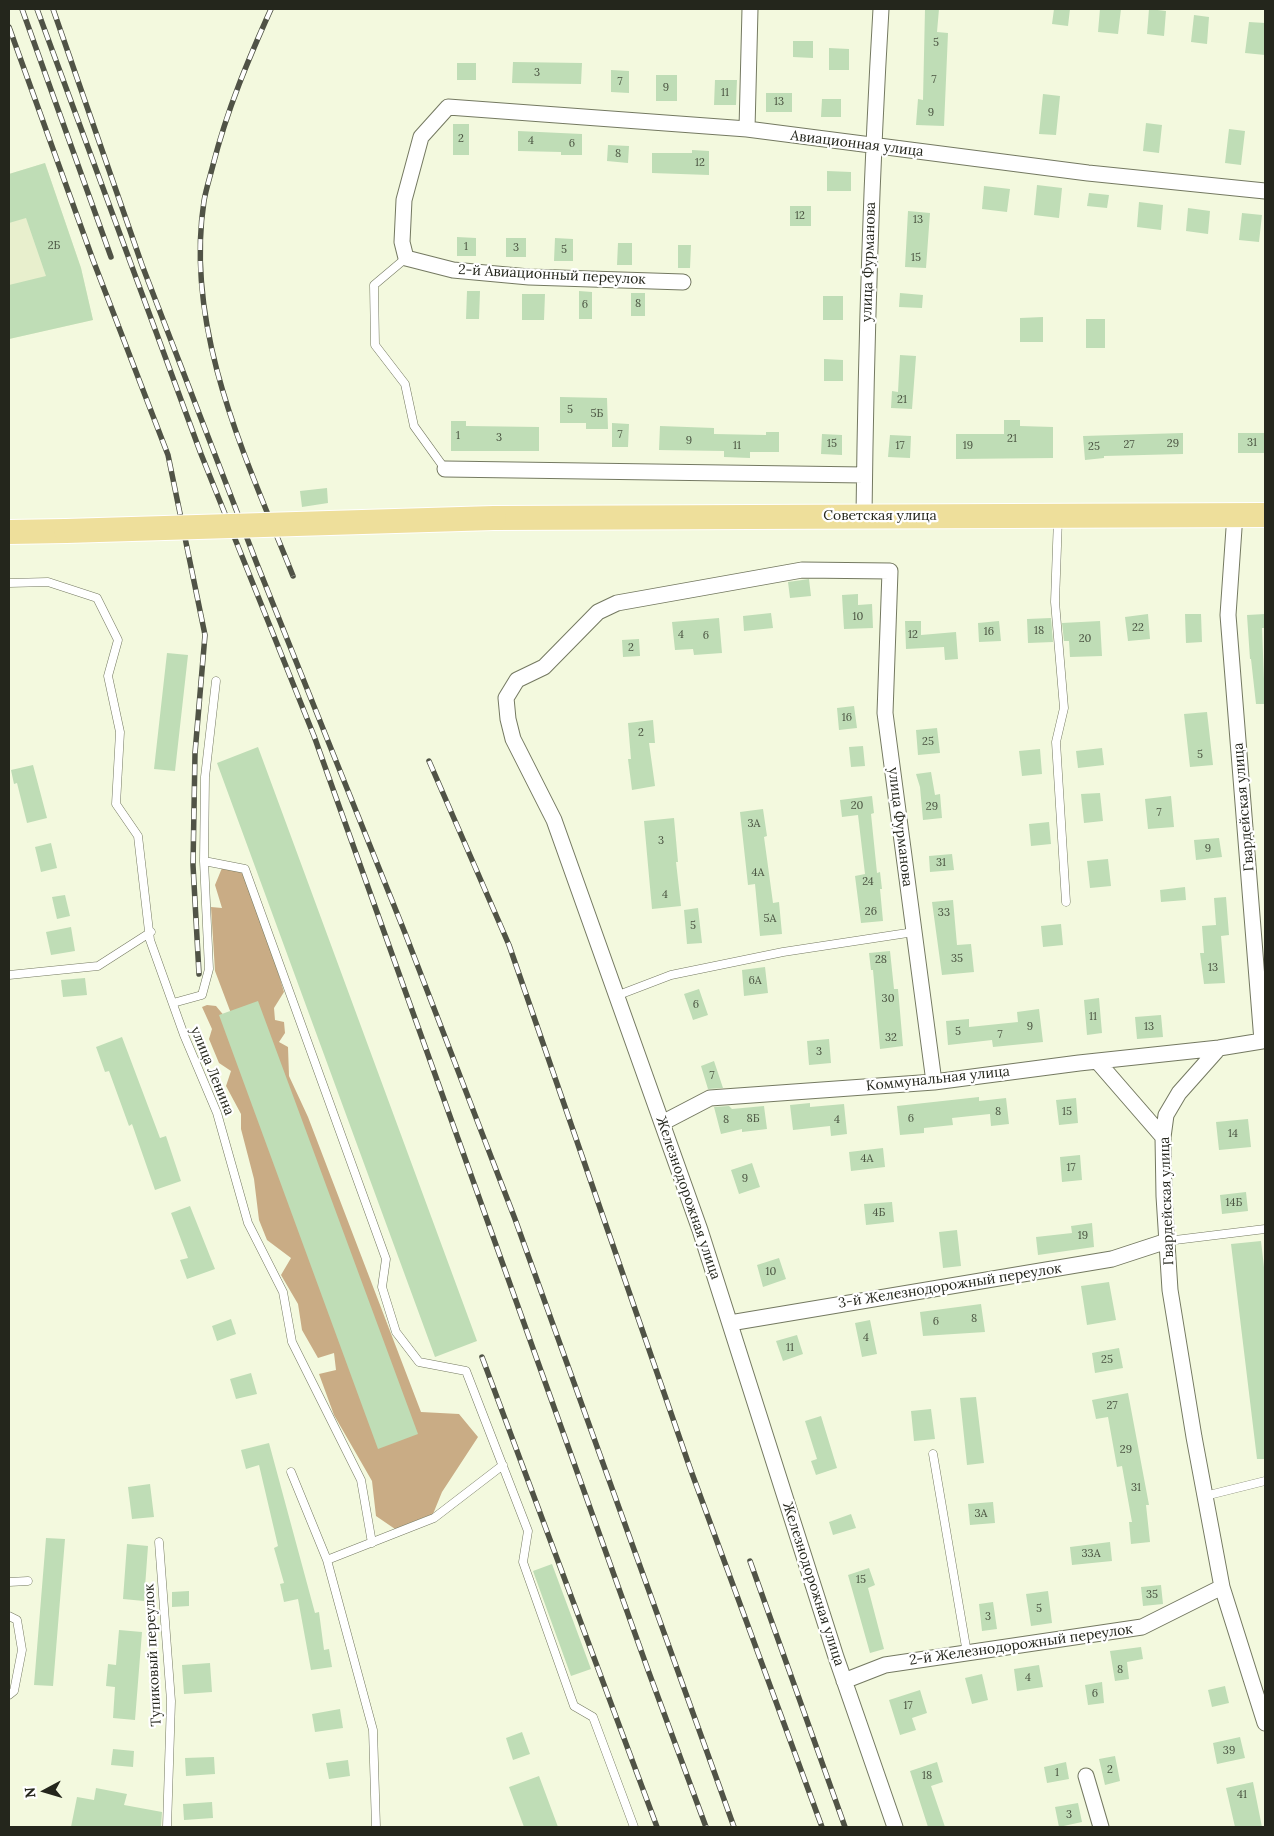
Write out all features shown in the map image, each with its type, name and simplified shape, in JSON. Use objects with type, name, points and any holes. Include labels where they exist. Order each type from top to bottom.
[{"type":"main road","name":"Советская улица","points":[[9,532],[494,518],[1265,514]]},
{"type":"street","points":[[747,129],[750,9]]},
{"type":"street","name":"улица Фурманова","points":[[864,516],[872,146],[881,9]]},
{"type":"street","name":"Авиационная улица","points":[[406,258],[402,242],[404,200],[421,137],[448,107],[747,129],[1088,173],[1265,191]]},
{"type":"street","name":"2-й Авиационный переулок","points":[[406,258],[453,270],[529,277],[683,282]]},
{"type":"street","points":[[445,469],[864,475]]},
{"type":"street","name":"Гвардейская улица","points":[[1235,514],[1228,615],[1264,1041],[1219,1048],[1178,1093],[1166,1115],[1163,1137],[1170,1290],[1205,1496],[1222,1587],[1265,1719]]},
{"type":"street","name":"Железнодорожная улица","points":[[890,571],[802,570],[617,603],[598,612],[544,668],[517,680],[506,698],[508,720],[513,739],[554,820],[700,1230],[844,1681],[895,1827]]},
{"type":"street","name":"улица Фурманова","points":[[890,571],[886,713],[934,1082]]},
{"type":"street","name":"Коммунальная улица","points":[[662,1123],[710,1098],[934,1082],[1097,1061],[1219,1048]]},
{"type":"street","points":[[1097,1061],[1163,1137]]},
{"type":"street","name":"3-й Железнодорожный переулок","points":[[730,1323],[1112,1259],[1167,1240]]},
{"type":"street","name":"2-й Железнодорожный переулок","points":[[844,1681],[885,1665],[1142,1627],[1222,1587]]},
{"type":"street","points":[[1086,1776],[1101,1827]]},
{"type":"lane","points":[[406,258],[374,285],[375,345],[405,384],[414,426],[445,469]]},
{"type":"lane","points":[[1058,515],[1055,602],[1064,708],[1056,742],[1066,902]]},
{"type":"lane","name":"улица Ленина","points":[[9,583],[48,582],[97,598],[118,640],[108,676],[120,732],[116,804],[138,836],[151,932],[150,940],[216,1113],[248,1223],[284,1292],[292,1342],[361,1480],[372,1542]]},
{"type":"lane","points":[[173,1004],[202,995],[208,969],[204,861],[205,777],[216,681]]},
{"type":"lane","points":[[204,861],[245,869],[386,1259],[382,1287],[396,1332],[419,1362],[466,1371],[528,1531],[523,1562],[574,1706],[593,1717],[634,1827]]},
{"type":"lane","points":[[9,975],[98,966],[151,932]]},
{"type":"lane","points":[[616,996],[671,975],[783,952],[914,932]]},
{"type":"lane","points":[[1167,1240],[1265,1229]]},
{"type":"lane","points":[[933,1454],[967,1653]]},
{"type":"lane","points":[[327,1560],[434,1518],[502,1465]]},
{"type":"lane","points":[[291,1472],[327,1560],[373,1730],[376,1827]]},
{"type":"lane","points":[[1205,1496],[1265,1481]]},
{"type":"lane","name":"Тупиковый переулок","points":[[159,1542],[171,1701],[167,1827]]},
{"type":"lane","points":[[9,1582],[28,1581]]},
{"type":"lane","points":[[9,1616],[17,1620],[22,1650],[14,1691],[9,1694]]},
{"type":"shaded area","points":[[45,163],[81,268],[93,320],[9,339],[9,174]]},
{"type":"shaded area","points":[[222,868],[248,871],[284,992],[274,1008],[275,1020],[284,1022],[285,1033],[279,1042],[288,1047],[289,1076],[308,1117],[421,1412],[459,1414],[478,1437],[442,1492],[433,1514],[395,1529],[376,1516],[372,1481],[334,1415],[319,1374],[336,1370],[334,1353],[318,1358],[302,1330],[298,1304],[281,1275],[291,1258],[267,1240],[259,1220],[254,1179],[241,1129],[241,1114],[226,1086],[231,1071],[219,1063],[209,1039],[212,1029],[202,1007],[207,1005],[216,1006],[226,1018],[232,1016],[215,971],[211,907],[222,908],[215,885]]},
{"type":"building","points":[[925,9],[939,9],[937,32],[948,33],[944,126],[916,125],[918,99],[923,100]]},
{"type":"building","points":[[1054,9],[1070,9],[1068,26],[1052,24]]},
{"type":"building","points":[[1100,9],[1121,9],[1118,34],[1098,32]]},
{"type":"building","points":[[1149,9],[1166,11],[1164,36],[1147,34]]},
{"type":"building","points":[[1194,15],[1209,17],[1207,44],[1191,42]]},
{"type":"building","points":[[1249,22],[1265,23],[1265,55],[1245,53]]},
{"type":"building","points":[[793,41],[813,41],[813,58],[793,57]]},
{"type":"building","points":[[829,48],[849,49],[849,70],[829,70]]},
{"type":"building","points":[[513,62],[582,63],[581,84],[512,83]]},
{"type":"building","points":[[457,63],[476,63],[476,80],[457,80]]},
{"type":"building","points":[[611,70],[629,71],[629,93],[611,92]]},
{"type":"building","points":[[656,75],[677,75],[677,101],[656,101]]},
{"type":"building","points":[[715,80],[737,80],[736,105],[714,105]]},
{"type":"building","points":[[766,93],[792,93],[792,112],[766,112]]},
{"type":"building","points":[[1043,94],[1060,96],[1056,135],[1039,134]]},
{"type":"building","points":[[822,99],[841,99],[841,117],[821,117]]},
{"type":"building","points":[[1146,123],[1162,125],[1159,153],[1143,151]]},
{"type":"building","points":[[453,124],[469,124],[469,155],[453,155]]},
{"type":"building","points":[[1229,129],[1245,131],[1241,165],[1225,163]]},
{"type":"building","points":[[518,131],[582,134],[582,155],[561,155],[561,152],[518,151]]},
{"type":"building","points":[[608,145],[629,146],[628,163],[607,161]]},
{"type":"building","points":[[692,150],[709,151],[709,175],[652,173],[652,153],[692,153]]},
{"type":"building","points":[[45,163],[81,268],[93,320],[9,339],[9,285],[46,276],[26,218],[9,223],[9,174]]},
{"type":"building","points":[[827,171],[851,172],[851,191],[827,191]]},
{"type":"building","points":[[1037,185],[1062,188],[1059,218],[1034,215]]},
{"type":"building","points":[[984,186],[1010,189],[1007,212],[982,209]]},
{"type":"building","points":[[1089,193],[1109,195],[1107,208],[1087,206]]},
{"type":"building","points":[[1139,202],[1163,205],[1161,230],[1137,227]]},
{"type":"building","points":[[790,206],[811,206],[811,226],[790,226]]},
{"type":"building","points":[[1188,208],[1210,211],[1208,234],[1186,231]]},
{"type":"building","points":[[908,211],[930,213],[926,268],[905,267]]},
{"type":"building","points":[[1242,213],[1262,215],[1259,242],[1239,240]]},
{"type":"building","points":[[457,237],[476,238],[476,256],[457,256]]},
{"type":"building","points":[[506,238],[526,238],[526,257],[506,257]]},
{"type":"building","points":[[555,238],[573,239],[573,261],[554,261]]},
{"type":"building","points":[[618,243],[632,243],[632,265],[617,265]]},
{"type":"building","points":[[678,245],[691,245],[690,268],[678,268]]},
{"type":"building","points":[[467,291],[480,291],[479,319],[466,319]]},
{"type":"building","points":[[579,291],[592,292],[592,319],[579,319]]},
{"type":"building","points":[[631,293],[645,293],[645,316],[631,316]]},
{"type":"building","points":[[900,293],[923,295],[922,308],[899,307]]},
{"type":"building","points":[[522,294],[545,294],[544,320],[522,320]]},
{"type":"building","points":[[823,296],[843,296],[843,320],[823,320]]},
{"type":"building","points":[[1043,317],[1043,342],[1020,342],[1020,318]]},
{"type":"building","points":[[1086,319],[1105,319],[1105,348],[1086,348]]},
{"type":"building","points":[[900,355],[916,356],[912,409],[891,408],[892,391],[898,392]]},
{"type":"building","points":[[824,359],[843,360],[843,381],[824,381]]},
{"type":"building","points":[[560,397],[607,398],[608,429],[586,429],[586,423],[560,423]]},
{"type":"building","points":[[1004,420],[1020,420],[1020,426],[1053,427],[1053,458],[956,459],[956,434],[1004,434]]},
{"type":"building","points":[[451,421],[466,421],[466,426],[539,427],[539,451],[451,451]]},
{"type":"building","points":[[612,423],[629,424],[628,447],[612,447]]},
{"type":"building","points":[[660,426],[714,428],[714,434],[766,435],[766,432],[779,432],[779,452],[750,452],[750,458],[724,457],[724,451],[659,450]]},
{"type":"building","points":[[1183,433],[1183,454],[1104,456],[1104,458],[1085,460],[1083,436]]},
{"type":"building","points":[[1238,433],[1265,433],[1265,453],[1238,453]]},
{"type":"building","points":[[822,434],[842,435],[842,455],[821,454]]},
{"type":"building","points":[[890,435],[911,436],[910,458],[888,457]]},
{"type":"building","points":[[327,488],[328,503],[302,507],[300,491]]},
{"type":"building","points":[[809,579],[811,596],[790,598],[788,582]]},
{"type":"building","points":[[858,594],[858,605],[872,604],[873,628],[844,629],[842,595]]},
{"type":"building","points":[[771,613],[773,628],[744,631],[743,616]]},
{"type":"building","points":[[1148,614],[1150,639],[1128,641],[1125,617]]},
{"type":"building","points":[[1185,614],[1201,614],[1202,642],[1186,643]]},
{"type":"building","points":[[1265,614],[1265,628],[1262,628],[1265,704],[1256,704],[1247,615]]},
{"type":"building","points":[[719,618],[722,653],[694,655],[693,649],[675,650],[672,622]]},
{"type":"building","points":[[1051,618],[1053,642],[1028,643],[1027,619]]},
{"type":"building","points":[[905,621],[921,621],[921,635],[956,632],[958,659],[945,660],[944,647],[906,649]]},
{"type":"building","points":[[999,621],[1001,641],[979,642],[978,623]]},
{"type":"building","points":[[1100,621],[1102,656],[1070,657],[1069,641],[1064,641],[1062,623]]},
{"type":"building","points":[[639,639],[640,656],[623,657],[622,640]]},
{"type":"building","points":[[167,653],[188,655],[175,771],[154,769]]},
{"type":"building","points":[[854,706],[857,728],[839,730],[837,708]]},
{"type":"building","points":[[1207,712],[1213,765],[1190,767],[1184,714]]},
{"type":"building","points":[[653,720],[655,743],[649,743],[655,786],[632,790],[628,759],[631,759],[628,723]]},
{"type":"building","points":[[937,728],[940,753],[918,755],[916,730]]},
{"type":"building","points":[[863,746],[865,766],[851,767],[849,747]]},
{"type":"building","points":[[258,747],[477,1341],[435,1357],[217,763]]},
{"type":"building","points":[[1102,748],[1104,765],[1078,768],[1076,751]]},
{"type":"building","points":[[1040,749],[1042,774],[1022,776],[1019,751]]},
{"type":"building","points":[[33,765],[47,818],[27,823],[17,783],[14,784],[11,770]]},
{"type":"building","points":[[931,772],[935,795],[940,794],[942,818],[923,820],[920,787],[916,774]]},
{"type":"building","points":[[1100,793],[1103,821],[1084,823],[1081,794]]},
{"type":"building","points":[[872,796],[874,813],[871,814],[877,873],[880,872],[882,889],[880,889],[883,921],[861,923],[855,876],[865,874],[858,815],[842,817],[840,800]]},
{"type":"building","points":[[1171,796],[1174,827],[1148,829],[1145,799]]},
{"type":"building","points":[[763,809],[767,836],[764,837],[773,903],[779,902],[782,934],[760,936],[755,884],[748,885],[740,812]]},
{"type":"building","points":[[674,818],[681,906],[652,909],[644,821]]},
{"type":"building","points":[[1049,822],[1051,844],[1031,846],[1029,824]]},
{"type":"building","points":[[1219,838],[1222,857],[1196,860],[1194,840]]},
{"type":"building","points":[[51,843],[57,868],[41,872],[35,847]]},
{"type":"building","points":[[952,854],[954,870],[930,872],[929,856]]},
{"type":"building","points":[[1108,859],[1111,886],[1090,888],[1087,861]]},
{"type":"building","points":[[1185,887],[1186,900],[1161,902],[1160,890]]},
{"type":"building","points":[[65,895],[70,916],[57,919],[52,897]]},
{"type":"building","points":[[1226,897],[1229,935],[1221,936],[1225,983],[1204,984],[1200,953],[1204,953],[1202,926],[1216,925],[1214,898]]},
{"type":"building","points":[[953,900],[957,945],[971,944],[974,972],[942,975],[932,902]]},
{"type":"building","points":[[698,908],[702,943],[687,944],[684,910]]},
{"type":"building","points":[[1061,924],[1063,945],[1043,947],[1041,926]]},
{"type":"building","points":[[71,927],[75,951],[51,955],[46,932]]},
{"type":"building","points":[[890,951],[894,989],[898,989],[903,1046],[880,1049],[873,970],[871,970],[869,953]]},
{"type":"building","points":[[765,967],[768,993],[744,996],[742,970]]},
{"type":"building","points":[[85,978],[87,995],[63,997],[61,980]]},
{"type":"building","points":[[699,989],[708,1015],[693,1020],[684,994]]},
{"type":"building","points":[[1099,998],[1102,1033],[1087,1035],[1084,1000]]},
{"type":"building","points":[[258,1001],[418,1434],[378,1449],[219,1015]]},
{"type":"building","points":[[1039,1009],[1043,1042],[993,1047],[992,1040],[948,1045],[946,1021],[969,1019],[969,1027],[1018,1022],[1017,1012]]},
{"type":"building","points":[[1161,1015],[1163,1037],[1137,1039],[1135,1017]]},
{"type":"building","points":[[122,1037],[160,1138],[166,1136],[181,1181],[155,1190],[132,1124],[129,1126],[109,1071],[105,1072],[96,1047]]},
{"type":"building","points":[[829,1039],[831,1063],[809,1065],[807,1041]]},
{"type":"building","points":[[714,1061],[723,1088],[708,1089],[701,1066]]},
{"type":"building","points":[[979,1097],[979,1101],[1006,1098],[1009,1124],[991,1126],[990,1114],[952,1118],[953,1125],[924,1128],[924,1133],[900,1135],[897,1106]]},
{"type":"building","points":[[1076,1098],[1078,1123],[1059,1125],[1056,1100]]},
{"type":"building","points":[[810,1103],[810,1107],[844,1104],[847,1134],[831,1136],[830,1126],[793,1130],[790,1105]]},
{"type":"building","points":[[729,1106],[732,1109],[764,1106],[767,1129],[742,1132],[742,1129],[721,1134],[714,1107]]},
{"type":"building","points":[[1248,1119],[1251,1147],[1219,1150],[1216,1122]]},
{"type":"building","points":[[883,1148],[885,1167],[851,1171],[849,1152]]},
{"type":"building","points":[[1080,1155],[1082,1180],[1062,1182],[1060,1157]]},
{"type":"building","points":[[752,1163],[760,1187],[739,1194],[731,1170]]},
{"type":"building","points":[[1246,1192],[1248,1211],[1222,1214],[1220,1195]]},
{"type":"building","points":[[892,1202],[894,1222],[866,1225],[864,1204]]},
{"type":"building","points":[[190,1206],[215,1269],[187,1279],[180,1260],[188,1258],[171,1213]]},
{"type":"building","points":[[1092,1223],[1094,1247],[1038,1255],[1036,1237],[1072,1233],[1071,1226]]},
{"type":"building","points":[[957,1230],[961,1266],[943,1268],[939,1232]]},
{"type":"building","points":[[1261,1241],[1265,1276],[1265,1459],[1257,1459],[1231,1244]]},
{"type":"building","points":[[779,1258],[786,1279],[763,1287],[757,1265]]},
{"type":"building","points":[[1109,1282],[1116,1320],[1087,1325],[1081,1286]]},
{"type":"building","points":[[981,1304],[985,1332],[923,1336],[920,1312]]},
{"type":"building","points":[[231,1319],[236,1334],[217,1341],[212,1326]]},
{"type":"building","points":[[870,1320],[877,1354],[862,1357],[855,1323]]},
{"type":"building","points":[[797,1335],[803,1354],[783,1361],[776,1341]]},
{"type":"building","points":[[1119,1348],[1123,1368],[1095,1373],[1092,1353]]},
{"type":"building","points":[[251,1373],[257,1394],[236,1399],[230,1379]]},
{"type":"building","points":[[1128,1393],[1149,1505],[1146,1505],[1150,1542],[1131,1544],[1129,1522],[1132,1522],[1122,1466],[1117,1467],[1108,1417],[1096,1419],[1092,1400]]},
{"type":"building","points":[[976,1397],[984,1463],[967,1465],[960,1398]]},
{"type":"building","points":[[931,1409],[935,1439],[914,1441],[911,1411]]},
{"type":"building","points":[[821,1416],[837,1468],[816,1475],[811,1461],[817,1459],[805,1421]]},
{"type":"building","points":[[269,1443],[315,1613],[319,1612],[324,1650],[329,1649],[332,1667],[311,1670],[298,1599],[284,1602],[280,1584],[284,1583],[274,1548],[278,1546],[259,1465],[246,1469],[241,1450]]},
{"type":"building","points":[[150,1484],[154,1517],[132,1519],[128,1487]]},
{"type":"building","points":[[993,1502],[995,1523],[970,1525],[968,1504]]},
{"type":"building","points":[[851,1514],[856,1528],[833,1535],[829,1522]]},
{"type":"building","points":[[46,1538],[65,1539],[53,1686],[34,1685]]},
{"type":"building","points":[[1110,1542],[1112,1561],[1072,1565],[1070,1547]]},
{"type":"building","points":[[127,1544],[148,1546],[144,1601],[123,1599]]},
{"type":"building","points":[[552,1564],[591,1669],[571,1676],[533,1571]]},
{"type":"building","points":[[869,1568],[875,1585],[868,1588],[884,1649],[870,1653],[848,1575]]},
{"type":"building","points":[[1161,1585],[1163,1604],[1143,1606],[1141,1587]]},
{"type":"building","points":[[189,1591],[189,1606],[172,1607],[172,1592]]},
{"type":"building","points":[[1048,1591],[1052,1623],[1031,1626],[1026,1594]]},
{"type":"building","points":[[993,1602],[997,1629],[982,1631],[979,1604]]},
{"type":"building","points":[[119,1630],[142,1632],[135,1720],[113,1718],[115,1687],[106,1686],[108,1664],[116,1665]]},
{"type":"building","points":[[1141,1647],[1143,1659],[1127,1662],[1129,1679],[1115,1681],[1110,1651]]},
{"type":"building","points":[[210,1663],[212,1692],[184,1694],[182,1665]]},
{"type":"building","points":[[1039,1665],[1043,1687],[1017,1691],[1014,1669]]},
{"type":"building","points":[[982,1674],[988,1700],[972,1704],[965,1678]]},
{"type":"building","points":[[1102,1682],[1104,1703],[1088,1705],[1085,1685]]},
{"type":"building","points":[[1225,1686],[1229,1703],[1212,1707],[1208,1690]]},
{"type":"building","points":[[920,1690],[927,1713],[912,1718],[916,1730],[900,1735],[889,1700]]},
{"type":"building","points":[[340,1709],[343,1728],[315,1732],[312,1714]]},
{"type":"building","points":[[522,1732],[530,1754],[513,1760],[506,1738]]},
{"type":"building","points":[[1240,1737],[1245,1758],[1217,1764],[1213,1743]]},
{"type":"building","points":[[113,1749],[134,1751],[133,1767],[111,1765]]},
{"type":"building","points":[[1115,1756],[1120,1781],[1105,1785],[1099,1759]]},
{"type":"building","points":[[214,1757],[215,1774],[186,1776],[185,1758]]},
{"type":"building","points":[[348,1760],[350,1776],[329,1779],[326,1763]]},
{"type":"building","points":[[937,1762],[943,1782],[931,1786],[945,1827],[928,1827],[910,1771]]},
{"type":"building","points":[[1066,1762],[1069,1779],[1047,1783],[1044,1767]]},
{"type":"building","points":[[539,1776],[558,1827],[524,1827],[509,1787]]},
{"type":"building","points":[[1253,1782],[1262,1827],[1235,1827],[1226,1788]]},
{"type":"building","points":[[96,1788],[127,1794],[124,1805],[162,1812],[161,1827],[71,1827],[77,1797],[94,1800]]},
{"type":"building","points":[[212,1802],[213,1818],[184,1820],[183,1804]]},
{"type":"building","points":[[1078,1803],[1082,1822],[1059,1827],[1055,1807]]},
{"type":"railway","points":[[22,9],[111,257]]},
{"type":"railway","points":[[37,9],[201,454],[314,736],[706,1827]]},
{"type":"railway","points":[[53,9],[142,265],[257,564],[405,933],[515,1219],[734,1827]]},
{"type":"railway","points":[[271,9],[239,86],[219,145],[204,201],[200,250],[203,298],[211,346],[223,393],[256,486],[293,576]]},
{"type":"railway","points":[[9,27],[93,260],[168,455],[205,635],[195,753],[193,865],[199,974]]},
{"type":"railway","points":[[429,761],[509,945],[690,1468],[822,1827]]},
{"type":"railway","points":[[482,1357],[657,1827]]},
{"type":"railway","points":[[750,1561],[845,1827]]}]
